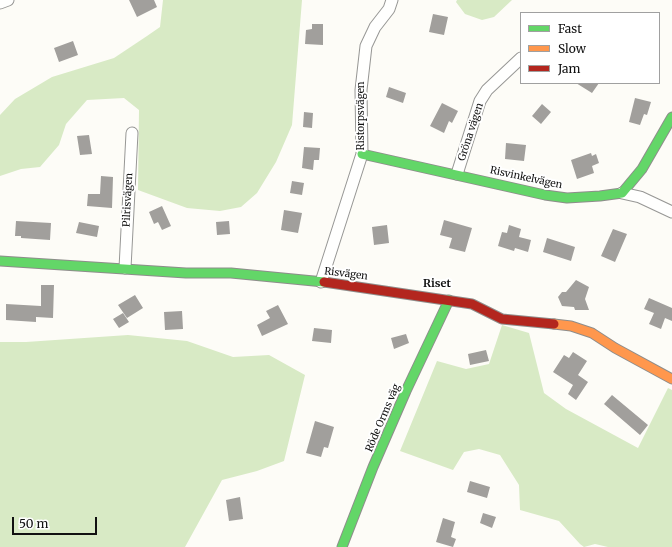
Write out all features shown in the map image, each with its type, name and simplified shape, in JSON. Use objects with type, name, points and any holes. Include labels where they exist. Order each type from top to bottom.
[{"type":"street","points":[[0,3],[8,0]]},
{"type":"street","name":"Ristorpsvägen","points":[[321,282],[362,154],[361,90],[364,57],[369,40],[389,9],[392,0]]},
{"type":"street","name":"Gröna vägen","points":[[457,174],[480,101],[487,90],[520,59]]},
{"type":"street","points":[[672,118],[642,169],[622,193],[640,197],[672,212]]},
{"type":"street","name":"Pilrisvägen","points":[[125,268],[132,133]]},
{"type":"street","name":"Risvinkelvägen","points":[[362,154],[457,174],[545,195],[567,198],[622,193]]},
{"type":"street","name":"Risvägen","points":[[0,261],[186,273],[231,273],[321,282],[472,304],[502,318],[571,326],[592,333],[615,348],[672,379]]},
{"type":"street","name":"Röde Orms väg","points":[[342,547],[385,440],[420,360],[444,315],[449,300]]},
{"type":"green space","points":[[163,0],[302,0],[292,125],[276,162],[257,193],[241,207],[220,211],[187,208],[138,190],[139,110],[124,98],[87,100],[66,124],[59,145],[40,167],[21,169],[0,176],[0,115],[15,99],[52,77],[114,58],[160,27]]},
{"type":"green space","points":[[457,0],[512,0],[494,17],[482,20],[465,14],[456,2]]},
{"type":"green space","points":[[502,325],[529,333],[544,393],[566,409],[638,448],[668,388],[672,390],[672,547],[608,547],[595,544],[584,547],[559,521],[520,510],[519,485],[500,455],[479,449],[464,452],[453,470],[400,451],[437,361],[466,369],[489,364]]},
{"type":"green space","points":[[128,335],[187,341],[233,357],[269,355],[305,375],[284,461],[257,471],[222,480],[185,547],[0,547],[0,342],[26,342]]},
{"type":"building","points":[[129,0],[154,0],[157,7],[137,17]]},
{"type":"building","points":[[433,14],[448,17],[444,35],[429,32]]},
{"type":"building","points":[[312,24],[323,24],[323,45],[305,44],[306,30],[312,29]]},
{"type":"building","points":[[73,41],[78,55],[59,62],[54,48]]},
{"type":"building","points":[[578,84],[598,84],[592,93]]},
{"type":"building","points":[[389,87],[406,93],[403,103],[386,97]]},
{"type":"building","points":[[635,98],[651,102],[647,115],[644,114],[640,125],[629,122]]},
{"type":"building","points":[[442,103],[458,111],[452,123],[449,121],[444,133],[430,126]]},
{"type":"building","points":[[542,104],[551,112],[541,124],[532,116]]},
{"type":"building","points":[[304,112],[313,113],[312,128],[303,127]]},
{"type":"building","points":[[89,135],[92,154],[80,155],[77,136]]},
{"type":"building","points":[[506,143],[526,145],[524,161],[505,159]]},
{"type":"building","points":[[304,147],[320,148],[319,160],[314,160],[313,170],[302,168]]},
{"type":"building","points":[[591,153],[592,156],[596,154],[599,163],[592,166],[594,173],[577,179],[571,160]]},
{"type":"building","points":[[101,176],[113,177],[112,208],[87,206],[88,194],[100,194]]},
{"type":"building","points":[[292,181],[304,183],[302,195],[290,193]]},
{"type":"building","points":[[162,206],[171,226],[162,230],[158,222],[154,224],[149,212]]},
{"type":"building","points":[[284,210],[302,213],[298,233],[281,230]]},
{"type":"building","points":[[444,220],[472,228],[465,252],[449,248],[452,238],[440,235]]},
{"type":"building","points":[[16,221],[51,223],[50,240],[21,238],[21,236],[15,236]]},
{"type":"building","points":[[229,221],[230,234],[217,235],[216,222]]},
{"type":"building","points":[[79,222],[99,226],[97,237],[76,233]]},
{"type":"building","points":[[387,225],[389,243],[374,245],[372,227]]},
{"type":"building","points":[[509,225],[521,229],[519,237],[531,240],[528,252],[515,248],[514,251],[498,246],[502,232],[507,233]]},
{"type":"building","points":[[613,229],[627,234],[615,262],[601,256]]},
{"type":"building","points":[[547,238],[575,247],[571,261],[543,252]]},
{"type":"building","points":[[576,280],[589,287],[585,299],[589,310],[575,310],[574,307],[562,306],[558,297],[562,292],[566,292]]},
{"type":"building","points":[[41,285],[54,285],[53,318],[36,317],[36,322],[6,320],[6,304],[41,306]]},
{"type":"building","points":[[135,295],[143,308],[127,318],[118,305]]},
{"type":"building","points":[[649,298],[672,308],[672,321],[665,318],[661,329],[649,324],[654,313],[644,309]]},
{"type":"building","points":[[278,305],[288,324],[262,336],[257,325],[270,318],[266,311]]},
{"type":"building","points":[[182,311],[183,329],[165,330],[164,312]]},
{"type":"building","points":[[123,313],[129,322],[119,328],[113,319]]},
{"type":"building","points":[[314,328],[332,330],[331,343],[312,341]]},
{"type":"building","points":[[406,334],[409,343],[394,349],[391,338]]},
{"type":"building","points":[[486,350],[489,361],[470,365],[468,354]]},
{"type":"building","points":[[573,352],[587,361],[578,375],[588,382],[576,400],[568,394],[573,385],[553,372],[564,355],[569,358]]},
{"type":"building","points":[[612,395],[648,425],[640,435],[604,404]]},
{"type":"building","points":[[315,421],[334,427],[328,448],[324,447],[321,457],[306,453]]},
{"type":"building","points":[[470,481],[490,487],[487,498],[467,492]]},
{"type":"building","points":[[240,497],[243,519],[229,521],[226,500]]},
{"type":"building","points":[[483,513],[496,517],[492,528],[480,523]]},
{"type":"building","points":[[443,518],[455,522],[451,537],[456,539],[453,547],[436,542]]},
{"type":"traffic: fast","points":[[362,154],[545,195],[567,198],[600,196],[622,193],[642,169],[672,117]]},
{"type":"traffic: fast","points":[[0,261],[186,273],[231,273],[324,282]]},
{"type":"traffic: fast","points":[[342,547],[373,467],[406,391],[449,300]]},
{"type":"traffic: slow","points":[[554,324],[571,326],[592,333],[615,348],[672,379]]},
{"type":"traffic: jam","points":[[324,282],[472,304],[502,319],[554,324]]},
{"type":"district","name":"Riset","points":[[437,284]]}]
